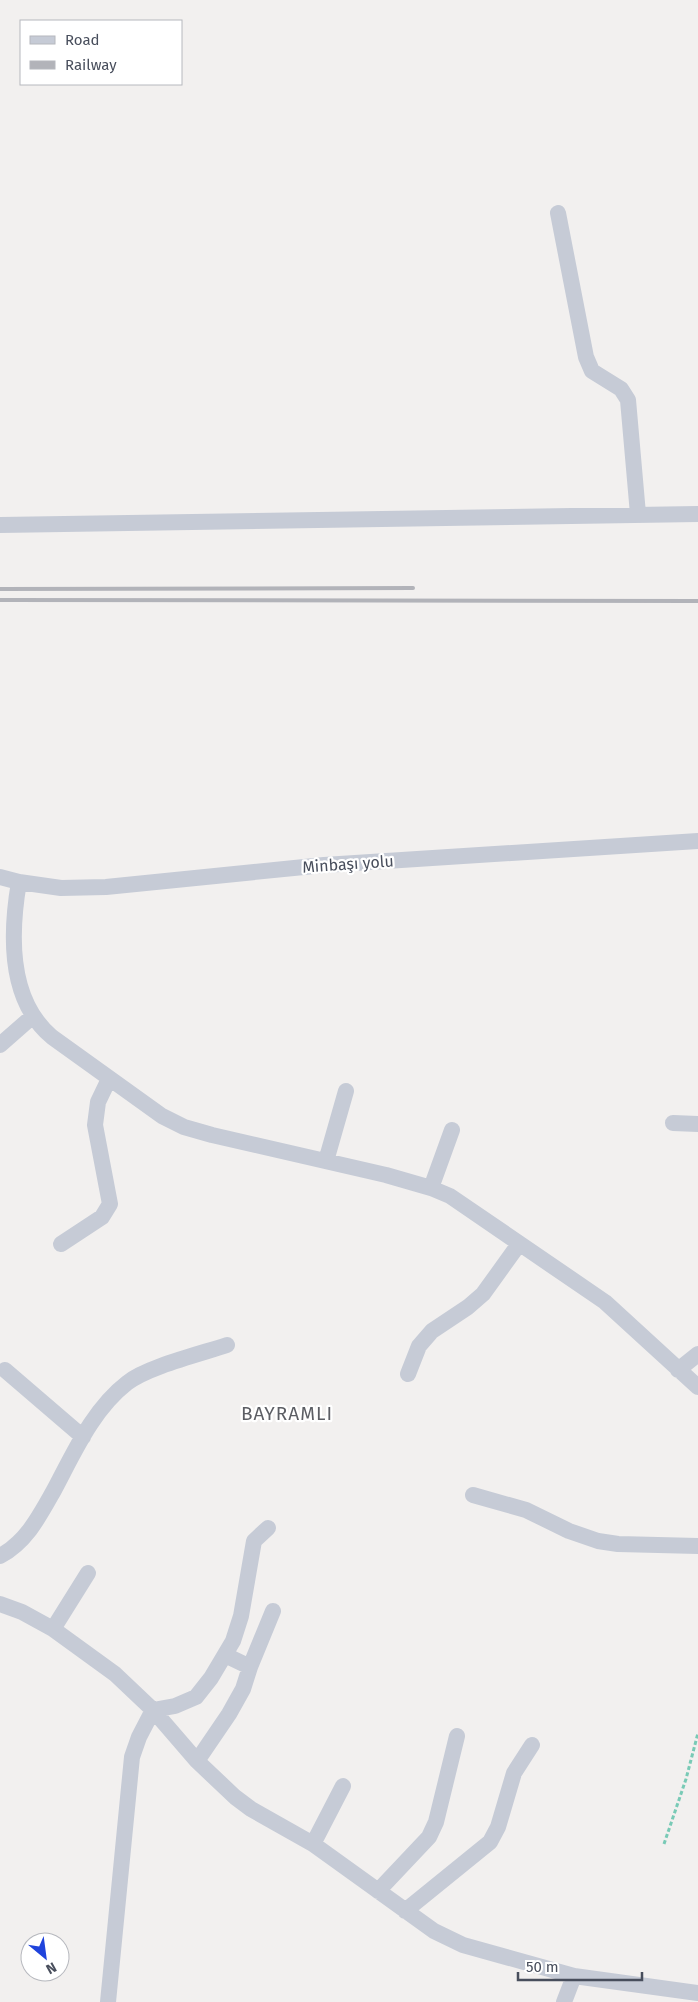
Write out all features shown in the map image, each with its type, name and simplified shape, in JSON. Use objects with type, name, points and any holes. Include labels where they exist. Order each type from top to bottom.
[{"type":"street","points":[[558,214],[586,357],[592,371],[621,389],[628,400],[638,514]]},
{"type":"street","points":[[0,525],[698,514]]},
{"type":"street","name":"Minbaşı yolu","points":[[0,876],[20,882],[61,888],[106,887],[324,865],[698,841]]},
{"type":"street","points":[[20,882],[7,915],[13,932],[17,972],[26,1004],[40,1027],[52,1037],[162,1116],[184,1127],[386,1174],[432,1188],[465,1205],[605,1302],[698,1387]]},
{"type":"street","points":[[0,1045],[33,1016]]},
{"type":"street","points":[[61,1244],[102,1217],[110,1204],[95,1125],[98,1102],[109,1079]]},
{"type":"street","points":[[326,1161],[346,1092]]},
{"type":"street","points":[[673,1123],[698,1124]]},
{"type":"street","points":[[432,1188],[452,1130]]},
{"type":"street","points":[[408,1374],[419,1346],[432,1331],[484,1294],[519,1244]]},
{"type":"street","points":[[0,1556],[26,1535],[38,1519],[91,1424],[118,1390],[141,1374],[227,1346]]},
{"type":"street","points":[[678,1370],[698,1354]]},
{"type":"street","points":[[6,1370],[83,1437]]},
{"type":"street","points":[[474,1496],[526,1510],[569,1531],[598,1541],[618,1544],[698,1546]]},
{"type":"street","points":[[153,1710],[175,1706],[196,1698],[212,1678],[233,1641],[241,1616],[254,1540],[268,1528]]},
{"type":"street","points":[[53,1629],[88,1574]]},
{"type":"street","points":[[0,1604],[22,1612],[53,1629],[114,1674],[153,1710],[197,1761],[240,1801],[313,1844],[434,1931],[463,1945],[574,1976],[698,1993]]},
{"type":"street","points":[[197,1761],[229,1714],[243,1689],[250,1666],[273,1610]]},
{"type":"street","points":[[225,1655],[250,1666]]},
{"type":"street","points":[[108,2002],[132,1757],[139,1737],[153,1710]]},
{"type":"street","points":[[378,1891],[429,1837],[433,1830],[457,1736]]},
{"type":"street","points":[[405,1911],[490,1842],[498,1827],[514,1773],[532,1745]]},
{"type":"street","points":[[313,1844],[342,1786]]},
{"type":"street","points":[[564,2002],[574,1976]]},
{"type":"path","points":[[664,1844],[686,1779],[698,1733]]},
{"type":"railway","points":[[0,589],[413,588]]},
{"type":"railway","points":[[0,600],[698,601]]},
{"type":"district","name":"BAYRAMLI","points":[[287,1413]]}]
